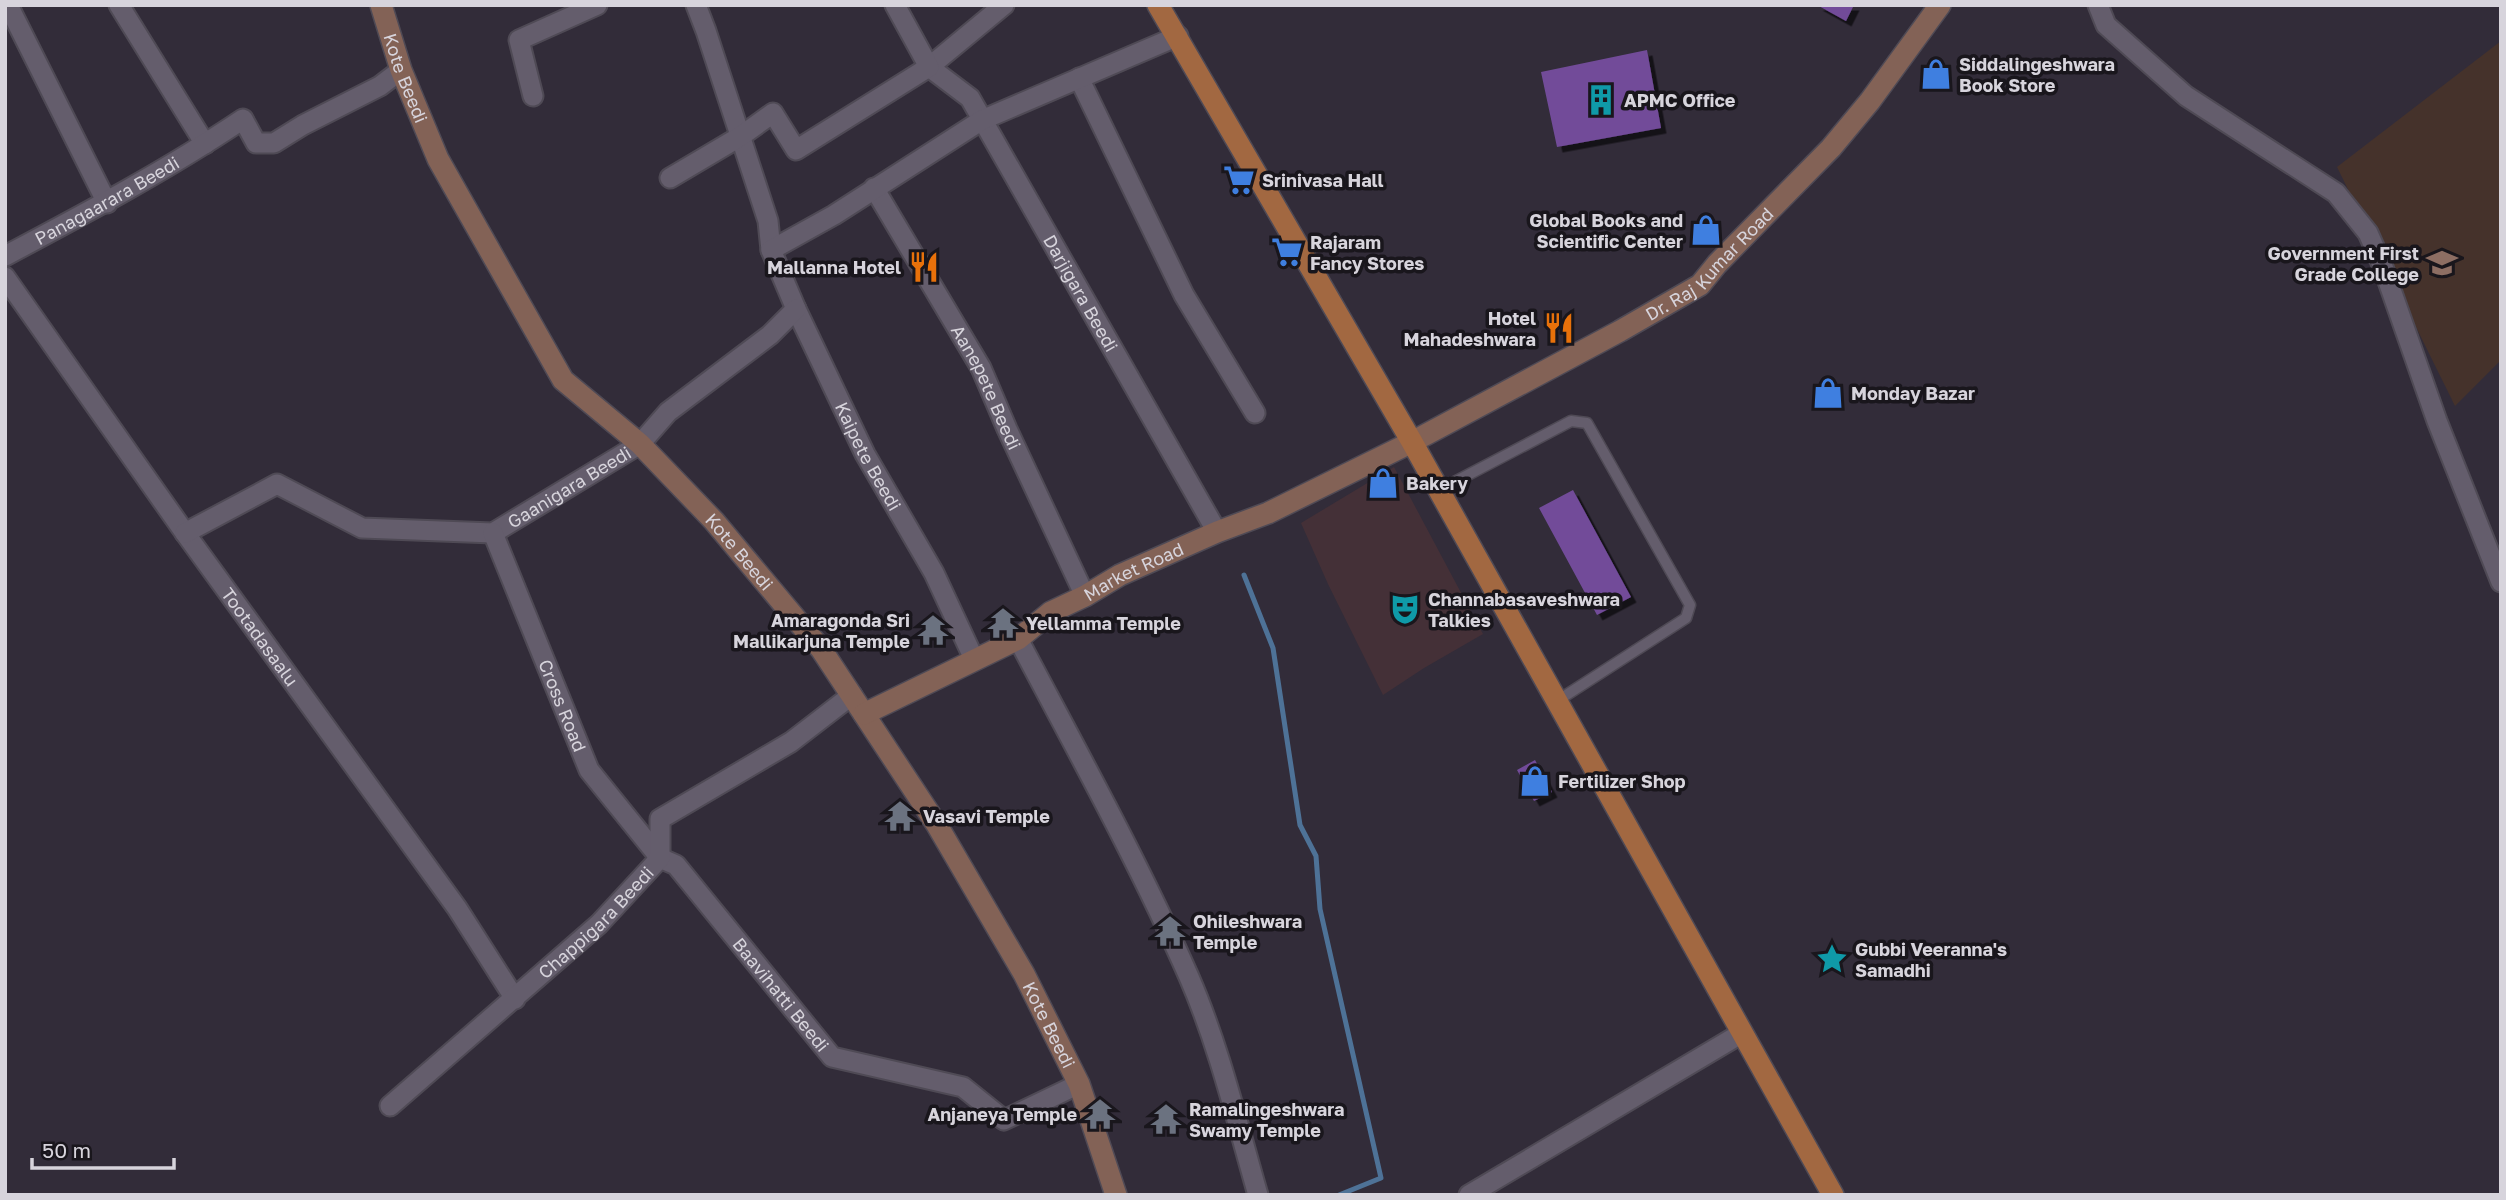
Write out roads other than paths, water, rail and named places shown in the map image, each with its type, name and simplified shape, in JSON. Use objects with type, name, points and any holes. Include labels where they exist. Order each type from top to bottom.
[{"type":"main road","points":[[1158,5],[1412,442],[1833,1195]]},
{"type":"street","points":[[8,5],[107,203]]},
{"type":"street","points":[[119,5],[205,144]]},
{"type":"street","name":"Kote Beedi","points":[[381,5],[401,70],[438,159],[563,380],[640,444],[714,521],[821,649],[937,825],[1018,962],[1079,1084],[1116,1195]]},
{"type":"street","name":"Kaipete Beedi","points":[[696,5],[768,221],[771,250],[796,309],[865,454],[934,573],[974,659]]},
{"type":"street","points":[[895,5],[929,67]]},
{"type":"street","points":[[670,178],[741,136],[773,113],[796,150],[929,67],[1004,5]]},
{"type":"street","name":"Dr. Raj Kumar Road","points":[[1412,442],[1700,285],[1717,264],[1831,148],[1870,102],[1940,5]]},
{"type":"street","points":[[2098,5],[2106,25],[2186,96],[2336,192],[2368,233],[2383,267],[2437,421],[2501,582]]},
{"type":"street","points":[[533,96],[519,40],[590,7]]},
{"type":"street","points":[[771,250],[834,215],[982,120],[1178,36]]},
{"type":"street","name":"Darjigara Beedi","points":[[929,67],[970,98],[1051,232],[1217,532]]},
{"type":"street","name":"Panagaarara Beedi","points":[[5,256],[107,203],[243,119],[256,143],[274,143],[303,125],[380,86],[401,70]]},
{"type":"street","points":[[1079,78],[1184,295],[1255,413]]},
{"type":"street","name":"Aanepete Beedi","points":[[874,188],[981,368],[1085,596]]},
{"type":"street","name":"Tootadasaalu","points":[[5,277],[185,533],[457,908],[515,999]]},
{"type":"street","name":"Gaanigara Beedi","points":[[185,533],[277,484],[362,528],[493,533],[640,444],[668,412],[769,335],[796,309]]},
{"type":"street","name":"Market Road","points":[[864,714],[1018,639],[1051,612],[1120,575],[1217,532],[1269,513],[1412,442]]},
{"type":"street","name":"Cross Road","points":[[493,533],[589,770],[660,858]]},
{"type":"street","points":[[1018,639],[1136,865],[1190,979],[1258,1195]]},
{"type":"street","name":"Chappigara Beedi","points":[[390,1107],[599,924],[660,858],[660,819],[791,742],[852,695]]},
{"type":"street","name":"Baavihatti Beedi","points":[[660,858],[676,865],[832,1057],[963,1087],[1004,1120],[1079,1084]]},
{"type":"street","points":[[1469,1195],[1742,1033]]},
{"type":"lane","points":[[1438,490],[1571,421],[1587,423],[1690,605],[1686,618],[1557,701]]},
{"type":"waterway","points":[[1244,575],[1273,648],[1300,825],[1316,856],[1320,909],[1381,1178],[1339,1195]]},
{"type":"place","name":"Siddalingeshwara Book Store","points":[[1936,74]]},
{"type":"place","name":"APMC Office","points":[[1601,100]]},
{"type":"place","name":"Srinivasa Hall","points":[[1239,180]]},
{"type":"place","name":"Global Books and Scientific Center","points":[[1706,230]]},
{"type":"place","name":"Rajaram Fancy Stores","points":[[1287,252]]},
{"type":"place","name":"Government First Grade College","points":[[2442,263]]},
{"type":"place","name":"Mallanna Hotel","points":[[924,267]]},
{"type":"place","name":"Hotel Mahadeshwara","points":[[1559,328]]},
{"type":"place","name":"Monday Bazar","points":[[1828,393]]},
{"type":"place","name":"Bakery","points":[[1383,483]]},
{"type":"place","name":"Channabasaveshwara Talkies","points":[[1405,609]]},
{"type":"place","name":"Yellamma Temple","points":[[1003,623]]},
{"type":"place","name":"Amaragonda Sri Mallikarjuna Temple","points":[[933,630]]},
{"type":"place","name":"Fertilizer Shop","points":[[1535,781]]},
{"type":"place","name":"Vasavi Temple","points":[[900,816]]},
{"type":"place","name":"Ohileshwara Temple","points":[[1170,931]]},
{"type":"place","name":"Gubbi Veeranna's Samadhi","points":[[1832,959]]},
{"type":"place","name":"Anjaneya Temple","points":[[1100,1114]]},
{"type":"place","name":"Ramalingeshwara Swamy Temple","points":[[1166,1119]]}]
